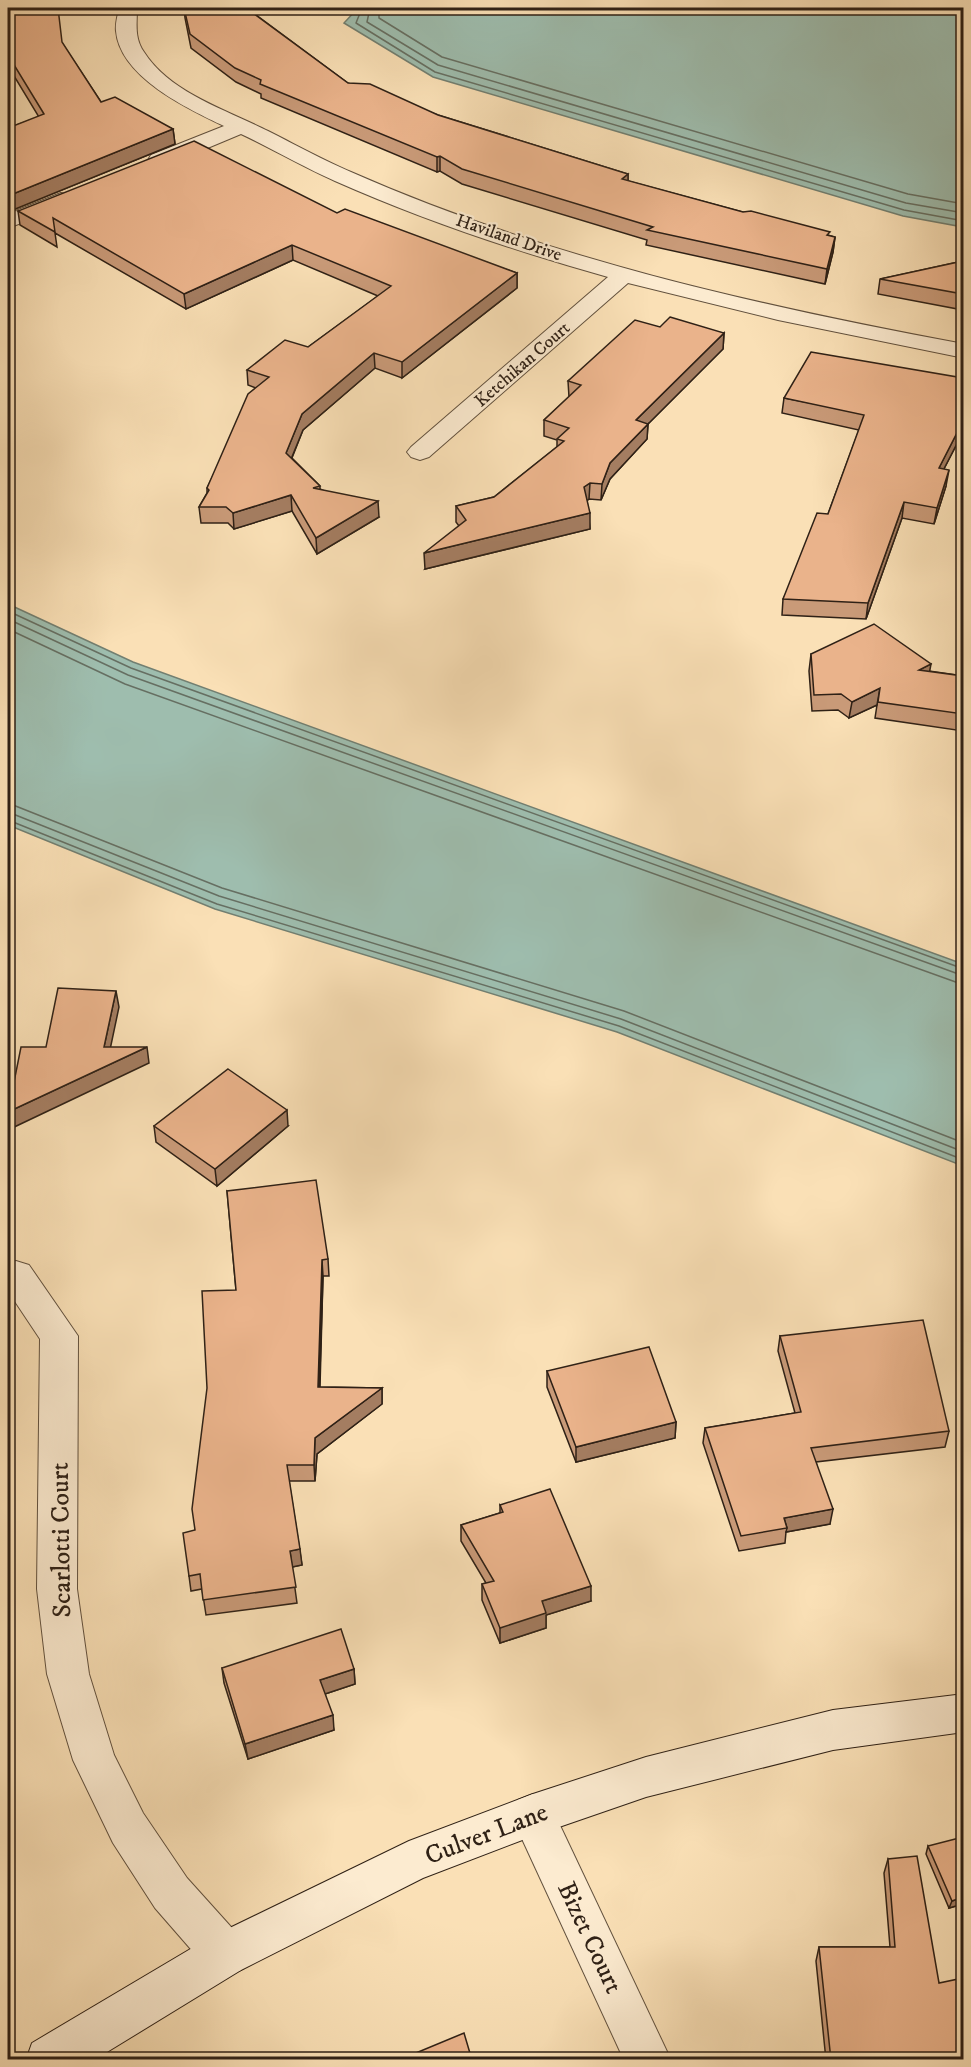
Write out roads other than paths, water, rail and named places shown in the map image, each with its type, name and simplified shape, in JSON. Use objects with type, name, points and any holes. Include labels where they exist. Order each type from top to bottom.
[{"type":"street","name":"Haviland Drive","points":[[128,8],[125,33],[133,53],[150,73],[185,98],[354,181],[499,234],[624,275],[755,308],[963,351]]},
{"type":"street","points":[[135,170],[242,126]]},
{"type":"street","points":[[8,222],[82,191]]},
{"type":"street","name":"Ketchikan Court","points":[[420,452],[624,275]]},
{"type":"street","name":"Scarlotti Court","points":[[16,1275],[59,1336],[57,1589],[71,1685],[94,1760],[128,1828],[171,1893],[225,1954]]},
{"type":"street","name":"Culver Lane","points":[[49,2060],[225,1954],[409,1862],[533,1815],[646,1777],[833,1730],[963,1713]]},
{"type":"street","name":"Bizet Court","points":[[533,1815],[648,2060]]},
{"type":"water","points":[[358,8],[963,8],[963,227],[903,216],[433,77],[344,23]]},
{"type":"water","points":[[8,604],[133,662],[963,964],[963,1166],[617,1032],[215,909],[8,825]]}]
